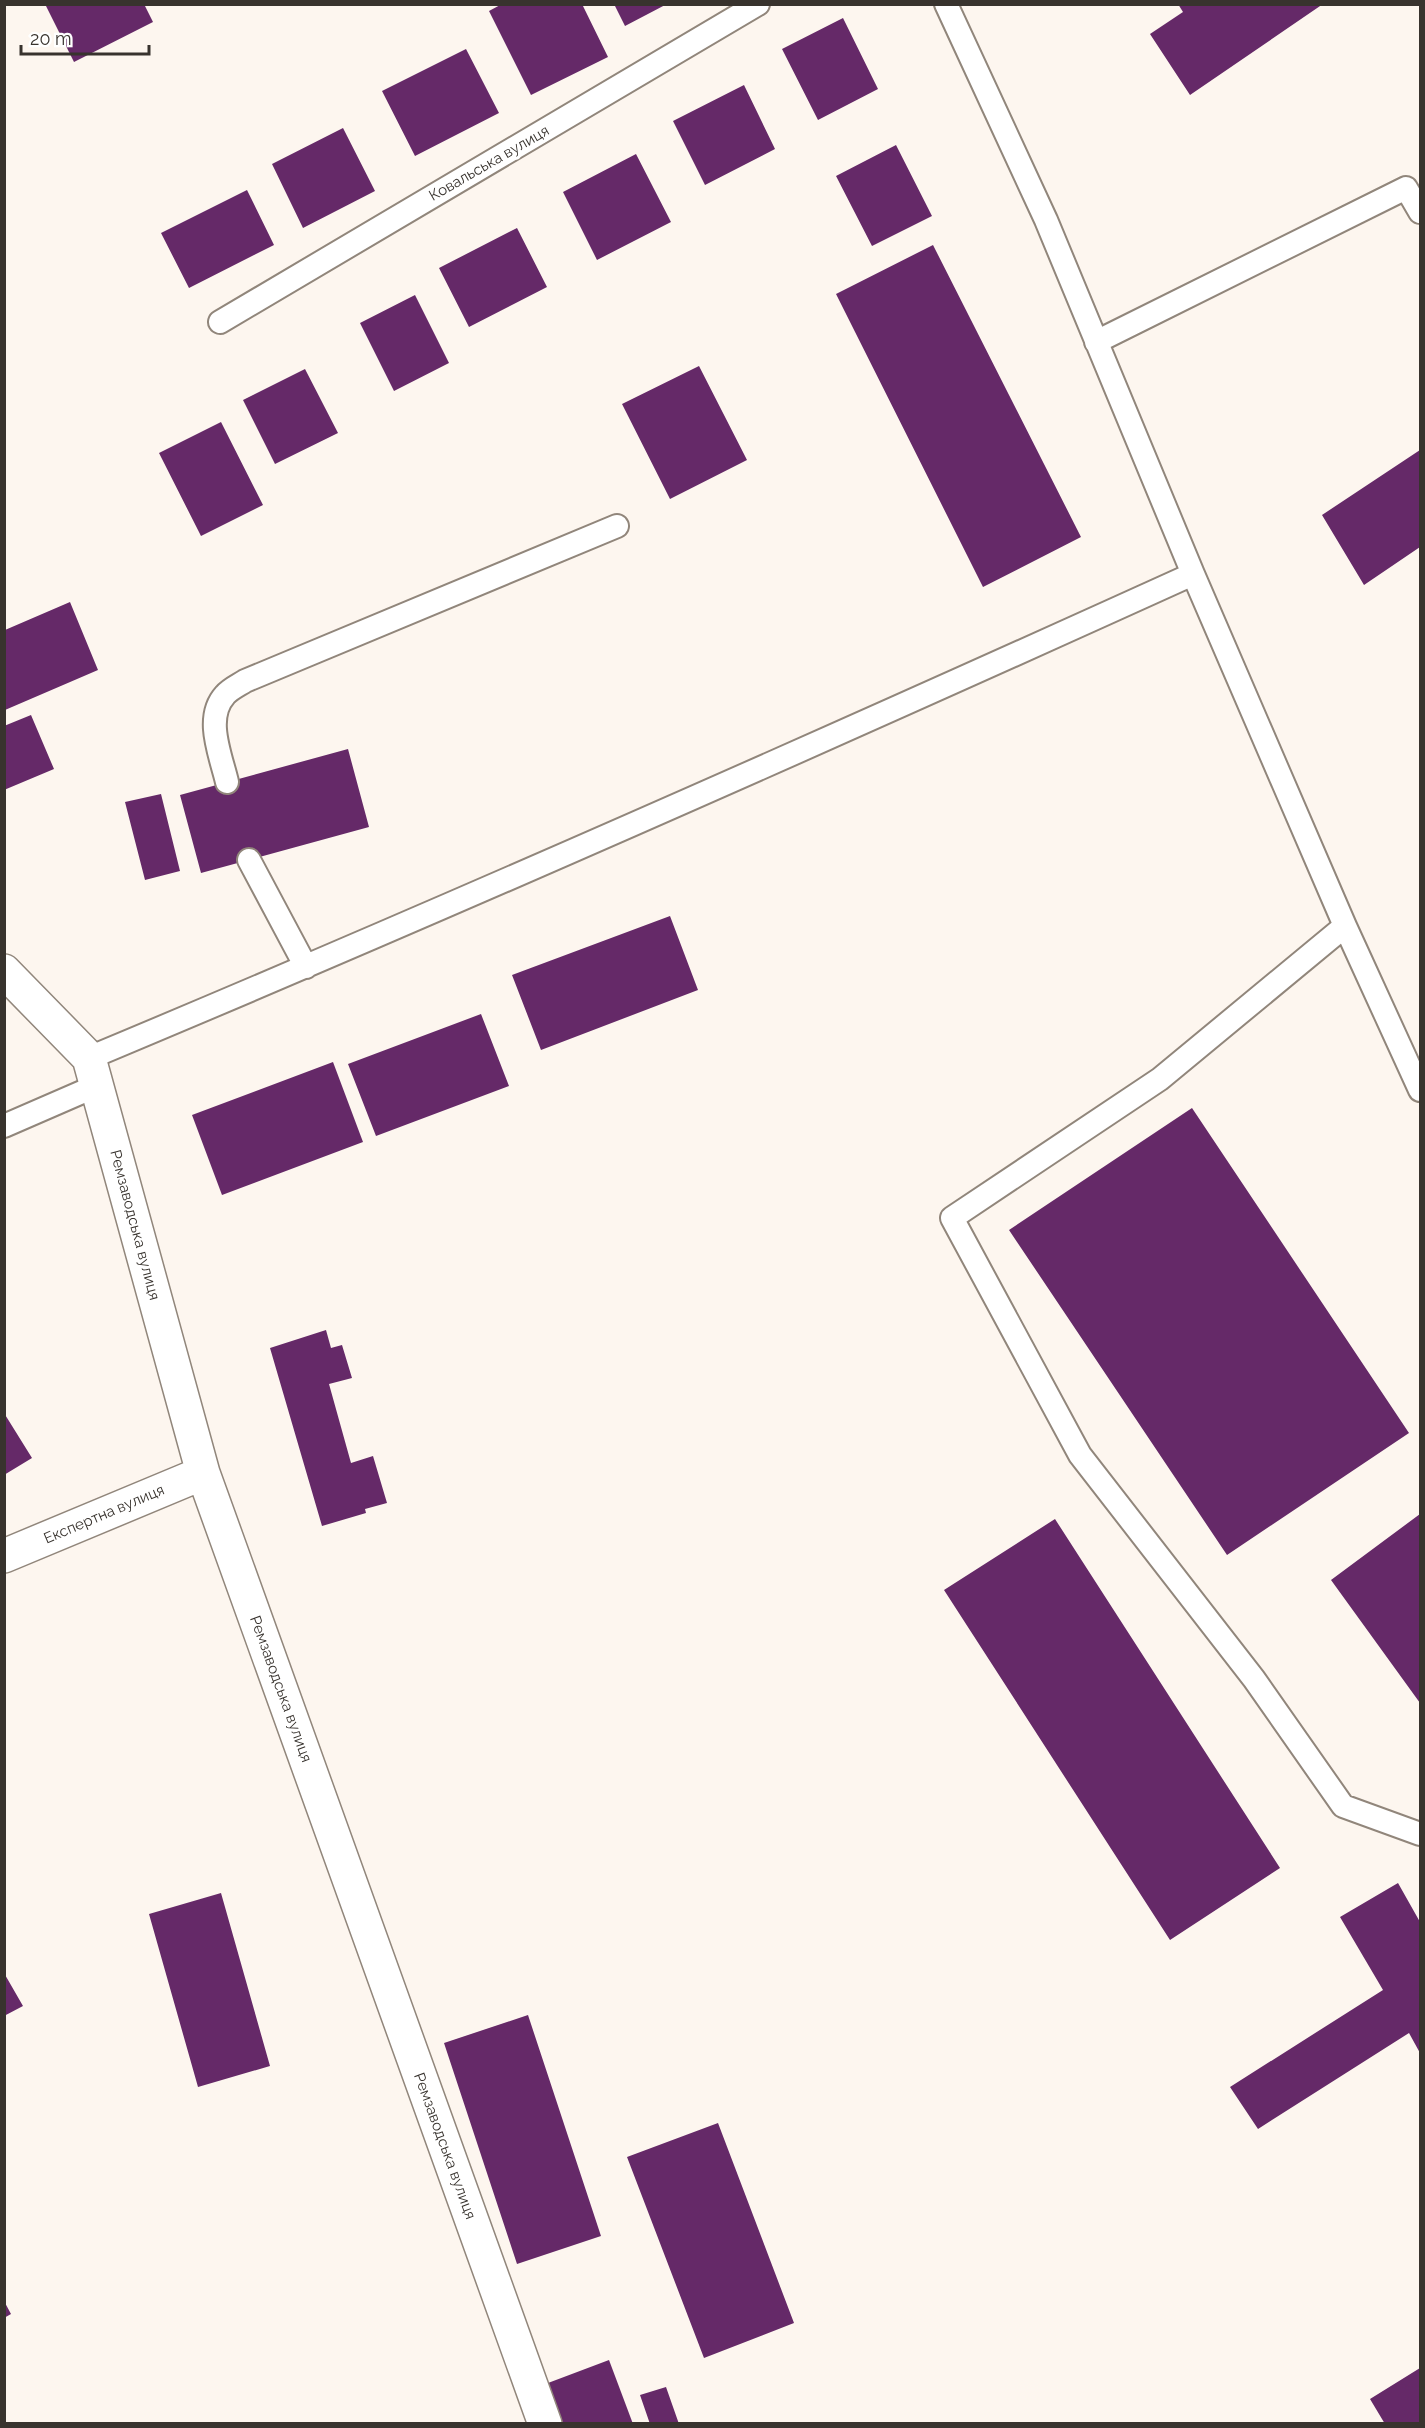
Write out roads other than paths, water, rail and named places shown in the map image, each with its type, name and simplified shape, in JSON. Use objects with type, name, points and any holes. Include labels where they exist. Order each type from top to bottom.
[{"type":"street","name":"Ремзаводська вулиця","points":[[4,971],[92,1072],[203,1473],[544,2424]]},
{"type":"street","name":"Експертна вулиця","points":[[4,1556],[203,1473]]},
{"type":"lane","name":"Ковальська вулиця","points":[[220,322],[758,4]]},
{"type":"lane","points":[[946,4],[1046,220],[1193,574],[1345,926],[1420,1090]]},
{"type":"lane","points":[[1096,342],[1406,188],[1420,212]]},
{"type":"lane","points":[[227,782],[214,730],[217,710],[225,695],[245,681],[617,526]]},
{"type":"lane","points":[[4,1126],[92,1072],[306,967],[765,768],[1193,574]]},
{"type":"lane","points":[[249,860],[306,967]]},
{"type":"lane","points":[[1345,926],[1160,1079],[952,1218],[1080,1455],[1254,1679],[1343,1806],[1420,1834]]}]
